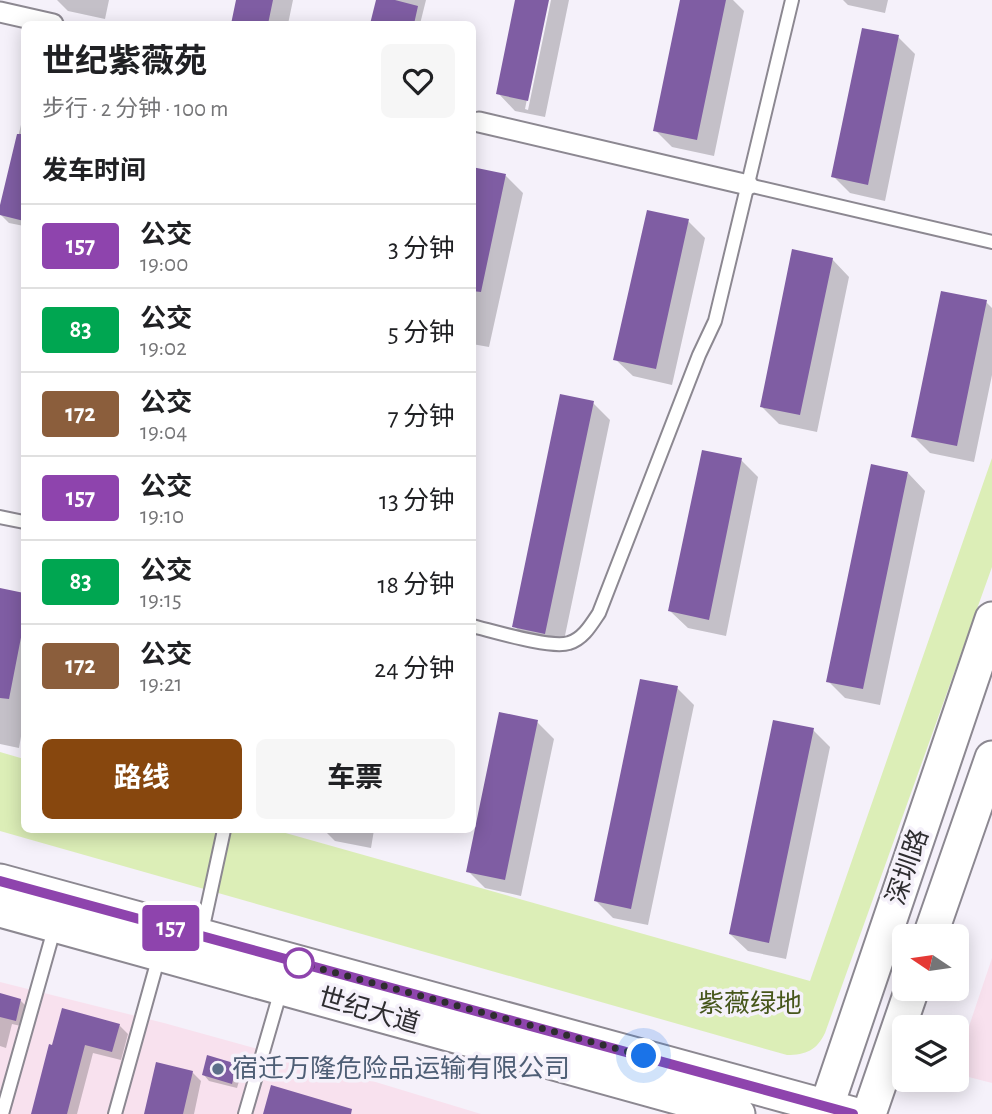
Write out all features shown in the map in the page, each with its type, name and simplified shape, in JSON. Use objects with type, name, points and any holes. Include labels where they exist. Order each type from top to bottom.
[{"type":"street","points":[[0,12],[40,21]]},
{"type":"street","points":[[479,122],[748,186]]},
{"type":"street","name":"深圳路","points":[[835,1111],[992,619]]},
{"type":"street","name":"深圳路","points":[[934,924],[992,758]]},
{"type":"street","name":"世纪大道","points":[[0,881],[59,911],[160,953],[738,1114]]},
{"type":"street","name":"世纪大道","points":[[0,909],[59,911],[201,936],[835,1111]]},
{"type":"street","points":[[869,1114],[908,1001]]},
{"type":"lane","points":[[476,627],[552,644],[567,644],[589,628],[598,613],[699,355],[715,321],[792,0]]},
{"type":"lane","points":[[748,186],[992,242]]},
{"type":"lane","points":[[0,517],[21,522]]},
{"type":"lane","points":[[201,936],[224,833]]},
{"type":"lane","points":[[2,1114],[59,911]]},
{"type":"lane","points":[[116,1114],[160,953]]},
{"type":"lane","points":[[245,1114],[282,986]]},
{"type":"shaded area","points":[[992,958],[992,1083],[969,1077],[969,1026]]},
{"type":"shaded area","points":[[0,982],[164,1023],[481,1114],[0,1114]]},
{"type":"green space","name":"紫薇绿地","points":[[992,458],[992,567],[825,1033],[818,1044],[805,1053],[787,1055],[0,831],[0,752],[21,758],[21,833],[286,833],[810,981]]},
{"type":"building","points":[[236,0],[273,0],[269,21],[232,21]]},
{"type":"building","points":[[376,0],[395,0],[418,6],[415,21],[371,21]]},
{"type":"building","points":[[515,0],[549,0],[528,101],[496,94]]},
{"type":"building","points":[[680,0],[726,0],[697,140],[653,131]]},
{"type":"building","points":[[862,28],[899,35],[868,185],[831,177]]},
{"type":"building","points":[[17,134],[21,134],[21,220],[0,215]]},
{"type":"building","points":[[476,168],[506,174],[481,292],[476,291]]},
{"type":"building","points":[[647,210],[689,219],[656,369],[613,360]]},
{"type":"building","points":[[792,249],[833,258],[800,415],[760,407]]},
{"type":"building","points":[[941,291],[987,300],[957,446],[911,437]]},
{"type":"building","points":[[560,394],[594,401],[545,634],[512,627]]},
{"type":"building","points":[[702,450],[742,458],[709,620],[668,611]]},
{"type":"building","points":[[871,464],[908,472],[863,689],[826,682]]},
{"type":"building","points":[[0,588],[21,592],[21,637],[9,699],[0,698]]},
{"type":"building","points":[[640,679],[678,686],[631,909],[594,901]]},
{"type":"building","points":[[499,712],[538,720],[505,880],[466,872]]},
{"type":"building","points":[[773,720],[814,728],[769,943],[729,934]]},
{"type":"building","points":[[0,993],[21,999],[16,1021],[0,1017]]},
{"type":"building","points":[[62,1008],[120,1024],[112,1052],[85,1045],[67,1114],[31,1114],[49,1044],[52,1045]]},
{"type":"building","points":[[207,1055],[237,1064],[232,1084],[202,1075]]},
{"type":"building","points":[[156,1062],[193,1071],[183,1114],[144,1114]]},
{"type":"building","points":[[271,1085],[352,1109],[351,1114],[263,1114]]},
{"type":"bus line","name":"157","points":[[0,881],[853,1114]]},
{"type":"place","name":"宿迁万隆危险品运输有限公司","points":[[218,1069]]},
{"type":"route","points":[[299,963],[644,1056]]}]
